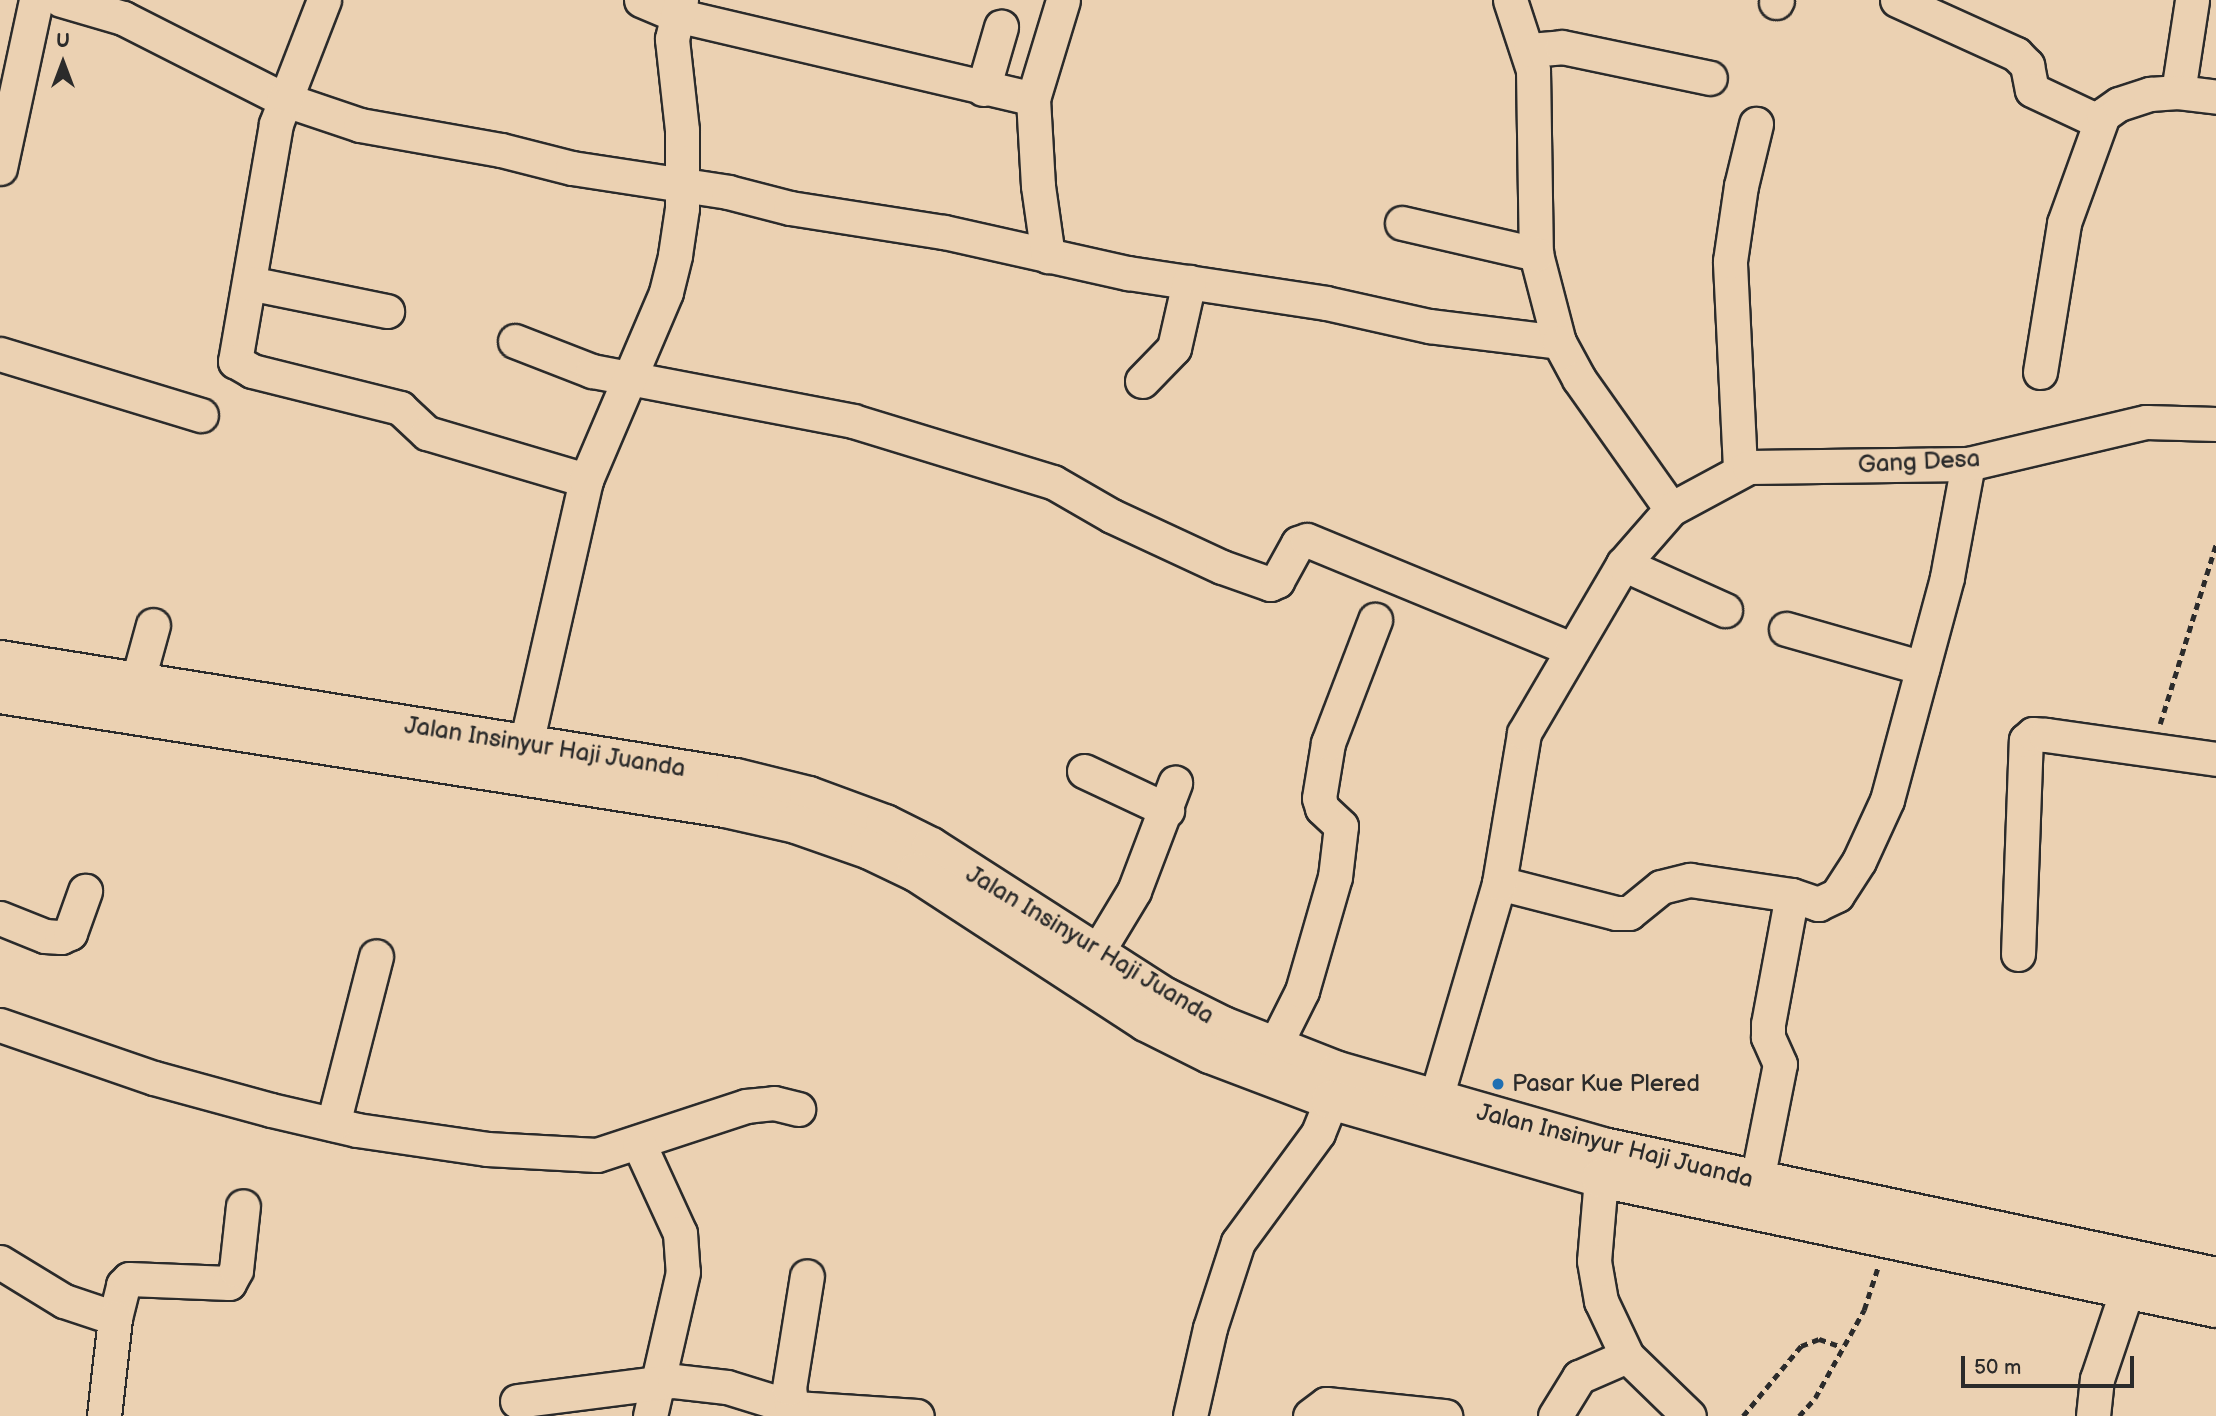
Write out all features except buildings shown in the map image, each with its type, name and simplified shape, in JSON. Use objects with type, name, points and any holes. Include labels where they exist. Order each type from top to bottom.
[{"type":"highway","name":"Jalan Insinyur Haji Juanda","points":[[0,660],[736,778],[809,796],[877,837],[1096,954],[1165,997],[1274,1047],[1435,1101],[1603,1147],[1757,1180],[2077,1265],[2127,1290],[2216,1307]]},
{"type":"highway","name":"Jalan Insinyur Haji Juanda","points":[[0,694],[725,808],[796,824],[877,837]]},
{"type":"highway","name":"Jalan Insinyur Haji Juanda","points":[[923,860],[1146,1022],[1210,1054],[1331,1100],[1601,1178],[1887,1239],[2077,1265],[2216,1277]]},
{"type":"street","points":[[0,168],[36,0]]},
{"type":"street","points":[[61,0],[123,18],[283,99],[398,134],[944,232],[1048,256],[1278,296],[1429,326],[1559,342]]},
{"type":"street","points":[[324,0],[283,99],[265,173],[249,284],[234,358],[240,366],[400,408],[427,433],[586,480]]},
{"type":"street","points":[[641,0],[983,89],[1033,99]]},
{"type":"street","points":[[1048,256],[1038,186],[1033,99],[1063,0]]},
{"type":"street","points":[[1510,0],[1530,50],[1536,254],[1559,342],[1579,379],[1671,509]]},
{"type":"street","points":[[1897,0],[2016,54],[2027,65],[2032,90],[2039,96],[2100,122]]},
{"type":"street","points":[[2178,92],[2192,0]]},
{"type":"street","points":[[526,744],[586,480],[666,292],[681,222],[681,90],[672,39],[679,8]]},
{"type":"street","points":[[983,89],[1000,27]]},
{"type":"street","points":[[1530,50],[1562,47],[1710,78]]},
{"type":"street","points":[[2040,372],[2064,223],[2100,122],[2119,104],[2178,92],[2216,97]]},
{"type":"street","points":[[1740,468],[1730,261],[1741,186],[1756,124]]},
{"type":"street","points":[[1402,223],[1536,254]]},
{"type":"street","points":[[1142,380],[1174,348],[1189,282]]},
{"type":"street","points":[[249,284],[387,311]]},
{"type":"street","points":[[515,341],[592,371],[853,421],[1053,482],[1222,567],[1270,584],[1277,581],[1297,543],[1307,540],[1572,649]]},
{"type":"street","points":[[0,354],[201,415]]},
{"type":"street","name":"Gang Desa","points":[[1435,1101],[1499,883],[1524,733],[1623,564],[1671,509],[1740,468],[1968,464],[2146,422],[2216,424]]},
{"type":"street","points":[[1499,883],[1616,913],[1641,907],[1661,887],[1683,881],[1792,895],[1818,904],[1829,902],[1859,861],[1887,800],[1923,668],[1968,464]]},
{"type":"street","points":[[1623,564],[1725,610]]},
{"type":"street","points":[[1274,1047],[1302,991],[1335,877],[1342,826],[1322,808],[1319,798],[1328,743],[1375,620]]},
{"type":"street","points":[[136,683],[153,625]]},
{"type":"street","points":[[1786,629],[1923,668]]},
{"type":"street","points":[[2018,954],[2026,740],[2033,734],[2216,759]]},
{"type":"street","points":[[1084,771],[1171,797],[1134,891],[1096,954]]},
{"type":"street","points":[[0,918],[61,937],[71,933],[85,891]]},
{"type":"street","points":[[1757,1180],[1780,1064],[1768,1037],[1768,1024],[1792,895]]},
{"type":"street","points":[[333,1124],[376,956]]},
{"type":"street","points":[[0,1025],[154,1078],[333,1124],[488,1149],[621,1149],[698,1119],[746,1106],[774,1103],[797,1109]]},
{"type":"street","points":[[1190,1416],[1210,1328],[1237,1242],[1318,1133],[1331,1100]]},
{"type":"street","points":[[621,1149],[680,1233],[683,1272],[650,1416]]},
{"type":"street","points":[[1601,1178],[1594,1262],[1601,1301],[1627,1356],[1689,1416]]},
{"type":"street","points":[[104,1416],[115,1318],[123,1285],[129,1279],[229,1283],[236,1270],[243,1206]]},
{"type":"street","points":[[0,1262],[64,1301],[115,1318]]},
{"type":"street","points":[[794,1412],[789,1388],[807,1276]]},
{"type":"street","points":[[2093,1416],[2097,1379],[2127,1290]]},
{"type":"street","points":[[1555,1416],[1579,1377],[1627,1356]]},
{"type":"street","points":[[517,1401],[658,1382],[727,1387],[794,1412],[917,1416]]},
{"type":"street","points":[[1310,1416],[1326,1405],[1445,1416]]},
{"type":"path","points":[[2154,749],[2216,544]]},
{"type":"path","points":[[1799,1416],[1810,1405],[1864,1310],[1887,1239]]},
{"type":"path","points":[[1743,1416],[1801,1346],[1819,1339],[1842,1347]]},
{"type":"place","name":"Pasar Kue Plered","points":[[1498,1084]]}]
